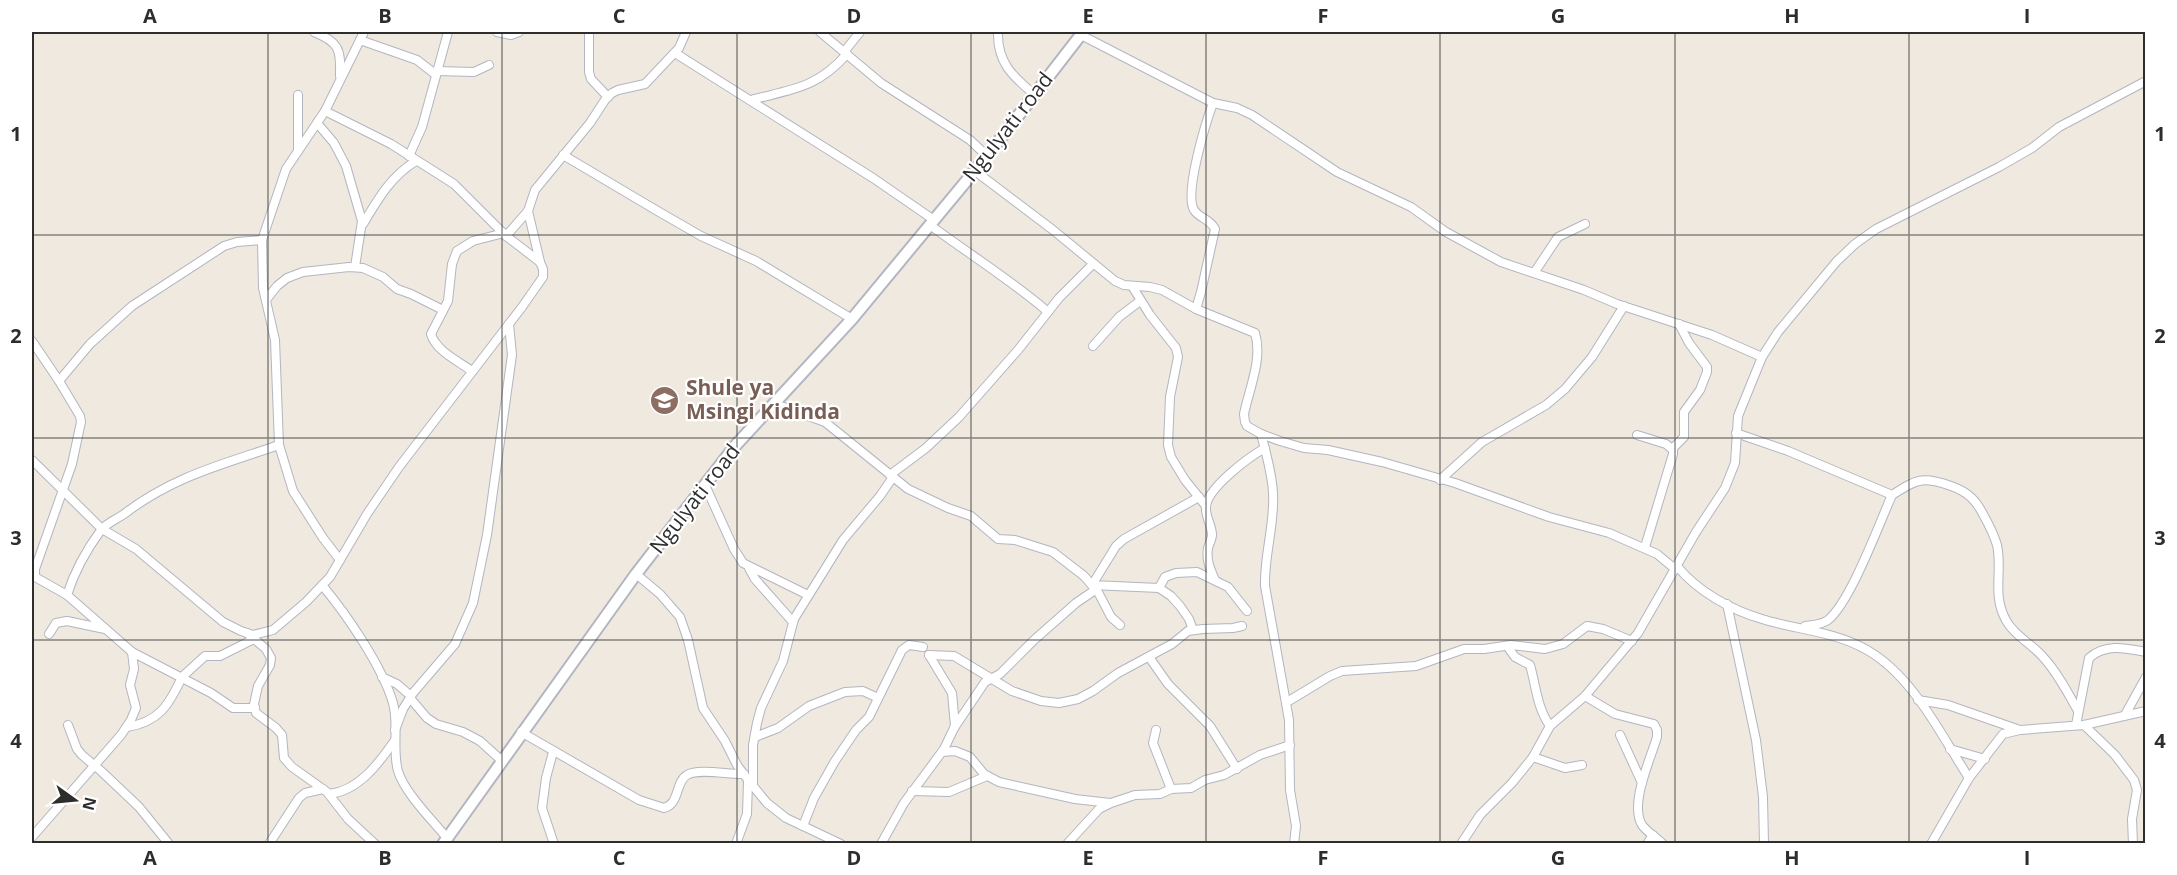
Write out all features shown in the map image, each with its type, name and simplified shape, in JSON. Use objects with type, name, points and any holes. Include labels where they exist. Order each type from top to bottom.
[{"type":"main road","name":"Ngulyati road","points":[[445,841],[636,574],[735,446],[852,319],[975,171],[1082,33]]},
{"type":"street","points":[[314,32],[333,41],[337,46],[340,53],[339,81]]},
{"type":"street","points":[[340,560],[293,491],[279,445],[275,340],[263,288],[262,240],[286,169],[325,111],[364,32]]},
{"type":"street","points":[[362,225],[389,183],[412,158],[448,32]]},
{"type":"street","points":[[497,32],[511,35],[519,32]]},
{"type":"street","points":[[589,32],[591,79],[608,97]]},
{"type":"street","points":[[472,371],[441,350],[433,341],[431,334],[448,301],[452,264],[457,251],[473,241],[505,234],[528,211],[535,190],[608,97],[618,90],[645,84],[675,52],[686,32]]},
{"type":"street","points":[[820,32],[881,83],[970,140],[987,156]]},
{"type":"street","points":[[751,100],[803,87],[818,80],[845,53],[860,32]]},
{"type":"street","points":[[998,32],[998,45],[1004,64],[1011,74],[1035,95]]},
{"type":"street","points":[[1082,33],[1213,102],[1252,114],[1337,172],[1411,207],[1446,232],[1502,262],[1712,335],[1762,357]]},
{"type":"street","points":[[360,40],[417,60],[436,72],[474,72],[489,65]]},
{"type":"street","points":[[675,52],[873,178],[932,222],[964,251],[1014,284],[1048,312]]},
{"type":"street","points":[[1461,843],[1480,815],[1533,758],[1550,726],[1585,696],[1632,640],[1725,488],[1735,463],[1738,416],[1744,397],[1762,357],[1804,298],[1855,244],[1876,229],[1999,167],[2032,148],[2059,127],[2145,81]]},
{"type":"street","points":[[298,95],[298,151]]},
{"type":"street","points":[[1196,309],[1215,229],[1209,221],[1195,212],[1191,202],[1192,188],[1197,154],[1213,102]]},
{"type":"street","points":[[325,111],[391,144],[454,184],[505,234],[540,262]]},
{"type":"street","points":[[317,123],[334,143],[346,166],[362,221],[355,267]]},
{"type":"street","points":[[564,155],[700,236],[756,261],[852,319]]},
{"type":"street","points":[[975,171],[1115,281],[1162,290],[1196,309],[1253,332],[1256,335],[1257,348],[1247,400],[1245,422],[1247,426],[1261,434],[1304,448],[1356,456],[1455,483],[1549,517],[1599,530],[1645,547],[1727,604],[1762,619],[1845,639],[1886,664],[1933,719],[1969,778]]},
{"type":"street","points":[[127,726],[141,725],[159,714],[182,677],[205,656],[215,657],[251,636],[273,630],[306,602],[330,577],[367,514],[399,466],[509,324],[543,276],[528,211]]},
{"type":"street","points":[[1534,273],[1558,237],[1585,224]]},
{"type":"street","points":[[59,381],[90,344],[140,300],[224,246],[237,242],[262,240]]},
{"type":"street","points":[[736,843],[747,814],[748,780],[761,708],[783,661],[793,622],[808,595],[843,540],[880,496],[892,476],[959,417],[1092,264]]},
{"type":"street","points":[[266,300],[287,278],[303,272],[324,268],[355,267],[383,277],[397,289],[443,310]]},
{"type":"street","points":[[1132,286],[1140,301],[1176,348],[1178,357],[1170,397],[1168,445],[1171,457],[1206,506],[1212,533],[1208,561],[1215,580]]},
{"type":"street","points":[[1093,346],[1119,317],[1140,301]]},
{"type":"street","points":[[1440,480],[1482,442],[1546,405],[1565,389],[1592,357],[1624,306]]},
{"type":"street","points":[[395,730],[411,697],[455,644],[473,603],[487,535],[512,355],[509,324]]},
{"type":"street","points":[[1672,449],[1684,437],[1684,412],[1700,390],[1707,372],[1707,366],[1689,344],[1679,324]]},
{"type":"street","points":[[32,341],[81,416],[72,464],[35,569],[35,575],[67,596],[132,652],[211,693],[233,708],[255,708]]},
{"type":"street","points":[[775,404],[825,422],[908,489],[971,516],[998,538],[1015,540],[1053,552],[1076,569],[1094,587],[1111,617],[1120,626]]},
{"type":"street","points":[[1736,433],[1788,451],[1892,495]]},
{"type":"street","points":[[1261,434],[1274,493],[1264,566],[1265,586],[1287,702],[1290,790],[1296,826],[1296,842]]},
{"type":"street","points":[[1637,435],[1666,444],[1672,449],[1673,454],[1645,547]]},
{"type":"street","points":[[67,596],[72,579],[102,529],[136,504],[197,472],[279,445]]},
{"type":"street","points":[[1206,506],[1219,485],[1252,455],[1264,448]]},
{"type":"street","points":[[32,460],[102,529],[136,549],[223,621],[251,636],[266,649],[271,658],[270,665],[254,696],[256,713],[282,735],[284,758],[326,792],[348,819],[375,843]]},
{"type":"street","points":[[1801,627],[1820,624],[1827,620],[1845,598],[1892,495],[1913,482],[1929,479],[1972,497],[1989,526],[1997,546],[1997,588],[1999,603],[2007,621],[2017,635],[2043,657],[2078,711]]},
{"type":"street","points":[[705,485],[734,549],[743,563],[808,595]]},
{"type":"street","points":[[881,843],[912,791],[942,752],[953,729],[985,682],[1000,674],[1020,652],[1094,587],[1116,546],[1124,539],[1199,496]]},
{"type":"street","points":[[748,567],[755,579],[793,622]]},
{"type":"street","points":[[1159,588],[1165,578],[1176,573],[1198,572],[1228,587],[1247,611]]},
{"type":"street","points":[[636,574],[660,594],[680,617],[688,640],[703,708],[748,780],[766,802],[786,818],[841,843]]},
{"type":"street","points":[[322,585],[351,623],[382,677],[394,704],[398,772],[445,841]]},
{"type":"street","points":[[1094,587],[1159,588],[1180,606],[1193,630]]},
{"type":"street","points":[[1727,604],[1756,740],[1763,796],[1764,843]]},
{"type":"street","points":[[49,634],[56,623],[67,621],[107,630]]},
{"type":"street","points":[[953,729],[955,711],[952,693],[929,656],[954,656],[1026,697],[1059,703],[1078,699],[1118,673],[1172,644],[1183,634],[1193,630],[1242,626]]},
{"type":"street","points":[[1287,702],[1342,671],[1416,666],[1464,649],[1507,646],[1545,649],[1563,644],[1587,626],[1603,629],[1632,640]]},
{"type":"street","points":[[803,826],[826,777],[856,730],[869,717],[902,650],[909,645],[923,647]]},
{"type":"street","points":[[1507,646],[1515,657],[1530,665],[1539,705],[1550,726]]},
{"type":"street","points":[[2133,843],[2132,819],[2136,784],[2115,755],[2080,725],[2078,711],[2089,658],[2094,653],[2111,648],[2145,652]]},
{"type":"street","points":[[35,843],[32,838],[127,726],[136,708],[130,685],[134,669],[132,652]]},
{"type":"street","points":[[1149,657],[1168,684],[1209,726],[1237,769]]},
{"type":"street","points":[[382,677],[397,684],[411,697],[427,718],[480,741],[501,760]]},
{"type":"street","points":[[2125,715],[2145,677]]},
{"type":"street","points":[[755,737],[778,728],[809,706],[845,692],[863,691],[878,698]]},
{"type":"street","points":[[1585,696],[1615,714],[1654,724],[1657,737],[1642,783],[1638,814],[1642,825],[1663,843]]},
{"type":"street","points":[[1918,700],[1948,705],[2020,730]]},
{"type":"street","points":[[1932,843],[1969,778],[2003,734],[2020,730],[2080,725],[2145,711]]},
{"type":"street","points":[[68,725],[77,749],[139,807],[169,843]]},
{"type":"street","points":[[1156,730],[1153,743],[1171,789]]},
{"type":"street","points":[[521,732],[639,800],[664,808],[673,804],[688,774],[700,773],[748,780]]},
{"type":"street","points":[[1620,735],[1642,783]]},
{"type":"street","points":[[269,843],[299,798],[305,793],[340,793],[375,766],[396,740]]},
{"type":"street","points":[[1067,843],[1099,809],[1111,803],[1135,795],[1160,794],[1171,789],[1191,788],[1204,780],[1237,769],[1260,755],[1290,745]]},
{"type":"street","points":[[1950,749],[1985,759]]},
{"type":"street","points":[[942,752],[955,751],[970,757],[987,776],[1011,785],[1076,799],[1111,803]]},
{"type":"street","points":[[553,752],[546,778],[542,808],[555,843]]},
{"type":"street","points":[[1533,758],[1565,768],[1582,765]]},
{"type":"street","points":[[912,791],[949,792],[987,776]]},
{"type":"street","points":[[1647,843],[1653,835]]},
{"type":"place","name":"Shule ya Msingi Kidinda","points":[[665,400]]}]
